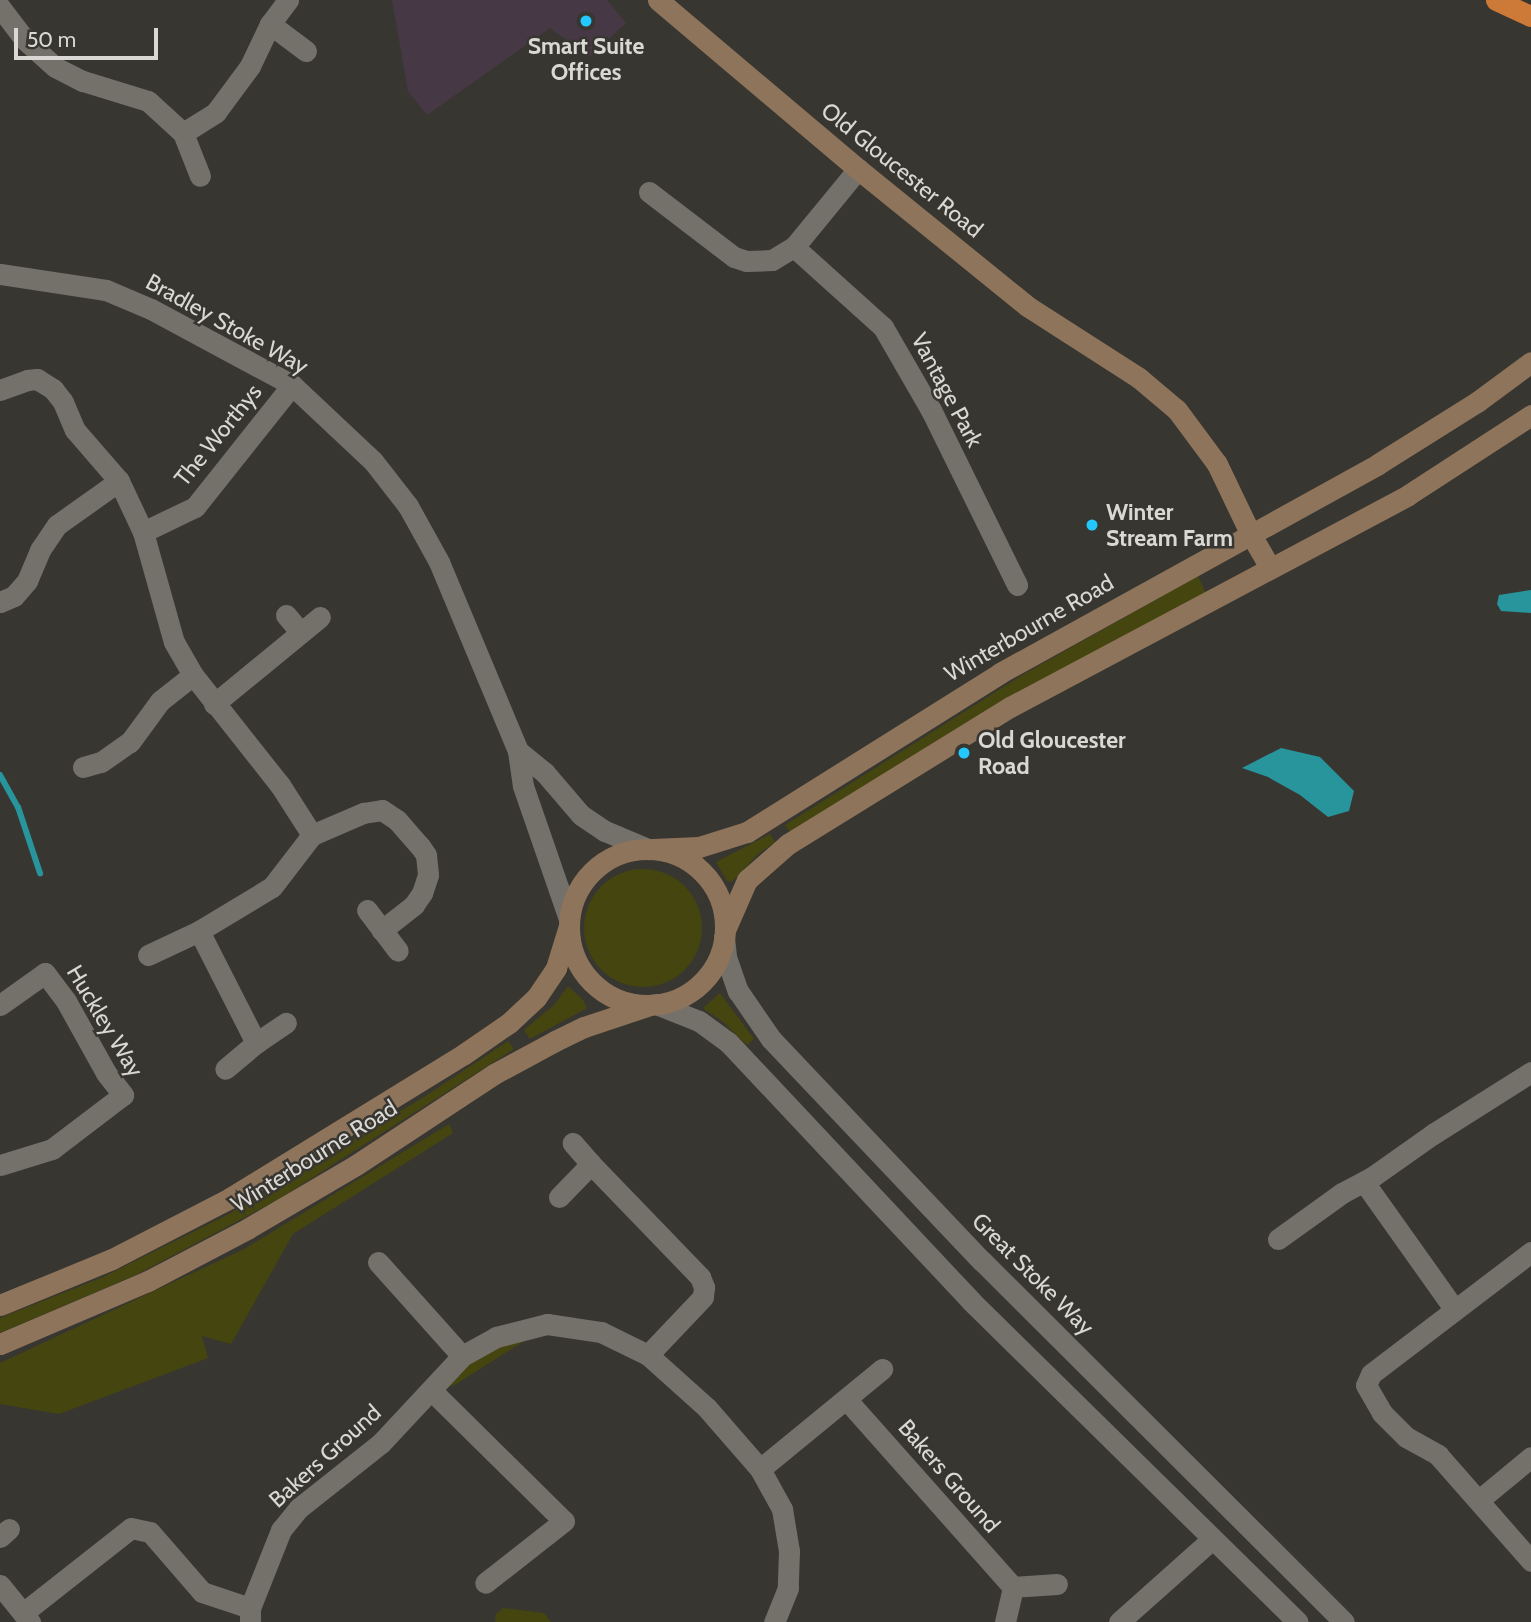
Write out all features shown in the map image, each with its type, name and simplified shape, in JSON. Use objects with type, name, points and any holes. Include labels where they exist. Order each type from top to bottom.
[{"type":"highway","points":[[1496,0],[1531,16]]},
{"type":"main road","name":"Old Gloucester Road","points":[[658,0],[858,169],[1027,306],[1139,379],[1177,410],[1217,464],[1250,533],[1270,567]]},
{"type":"main road","name":"Winterbourne Road","points":[[651,849],[699,847],[747,832],[1000,673],[1378,464],[1477,402],[1531,362]]},
{"type":"main road","points":[[724,934],[722,907],[713,885],[697,867],[677,855],[651,849],[625,852],[604,861],[587,877],[575,897],[569,923],[571,947],[579,967],[592,983],[609,996],[629,1003],[653,1005],[681,997],[702,982],[717,961],[724,934],[747,880],[788,844],[1010,707],[1408,495],[1531,415]]},
{"type":"main road","name":"Winterbourne Road","points":[[0,1305],[112,1259],[230,1198],[337,1135],[464,1054],[509,1023],[542,990],[556,968],[569,923]]},
{"type":"main road","name":"Winterbourne Road","points":[[0,1345],[148,1281],[247,1229],[356,1165],[494,1074],[555,1041],[653,1005]]},
{"type":"street","points":[[183,132],[216,112],[250,66],[270,24],[288,1]]},
{"type":"street","points":[[0,7],[25,40],[55,67],[83,82],[148,101],[183,132],[200,176]]},
{"type":"street","points":[[270,24],[306,51]]},
{"type":"street","points":[[649,192],[715,245],[746,261],[772,260],[794,247],[858,169]]},
{"type":"street","name":"Vantage Park","points":[[794,247],[883,327],[931,410],[1017,585]]},
{"type":"street","name":"Bradley Stoke Way","points":[[0,274],[106,290],[213,341],[292,385],[373,461],[408,506],[439,562],[518,751],[523,786],[569,923]]},
{"type":"street","points":[[0,390],[37,379],[53,389],[63,402],[75,430],[119,481],[143,532],[174,642],[193,676],[280,785],[312,835]]},
{"type":"street","name":"The Worthys","points":[[143,532],[195,507],[292,385]]},
{"type":"street","points":[[0,602],[14,596],[27,581],[40,550],[57,525],[119,481]]},
{"type":"street","points":[[286,615],[301,633]]},
{"type":"street","points":[[215,704],[320,617]]},
{"type":"street","points":[[83,767],[101,762],[130,742],[160,701],[193,676]]},
{"type":"street","name":"Bradley Stoke Way","points":[[518,751],[545,773],[571,806],[587,819],[619,838],[651,849]]},
{"type":"street","points":[[148,955],[199,931],[272,887],[312,835],[363,813],[382,810],[397,820],[420,846],[426,855],[428,875],[422,893],[414,905],[382,930]]},
{"type":"street","points":[[367,910],[398,951]]},
{"type":"street","points":[[199,931],[256,1043]]},
{"type":"street","name":"Great Stoke Way","points":[[724,934],[726,957],[738,991],[771,1040],[992,1271],[1344,1622]]},
{"type":"street","name":"Huckley Way","points":[[0,1005],[45,972],[66,1001],[106,1073],[123,1095],[51,1149],[0,1165]]},
{"type":"street","points":[[653,1005],[699,1021],[728,1042],[971,1301],[1298,1622]]},
{"type":"street","points":[[225,1069],[286,1023]]},
{"type":"street","points":[[1278,1239],[1342,1193],[1364,1182],[1531,1072]]},
{"type":"street","points":[[573,1143],[700,1277],[704,1287],[703,1297],[648,1355]]},
{"type":"street","points":[[559,1197],[591,1164]]},
{"type":"street","points":[[1364,1182],[1455,1310]]},
{"type":"street","points":[[1531,1252],[1371,1374],[1366,1385],[1382,1413],[1398,1429],[1438,1455],[1479,1500],[1513,1544],[1531,1561]]},
{"type":"street","points":[[378,1262],[462,1356]]},
{"type":"street","name":"Bakers Ground","points":[[0,1585],[27,1617],[131,1528],[150,1532],[201,1592],[250,1615],[281,1530],[299,1508],[381,1443],[462,1356],[496,1337],[547,1324],[601,1332],[648,1355],[707,1408],[760,1469],[782,1509],[789,1551],[788,1588],[774,1622]]},
{"type":"street","points":[[760,1469],[882,1369]]},
{"type":"street","points":[[432,1391],[564,1521],[485,1583]]},
{"type":"street","name":"Bakers Ground","points":[[846,1399],[1013,1587]]},
{"type":"street","points":[[1479,1500],[1531,1457]]},
{"type":"street","points":[[1119,1622],[1212,1539]]},
{"type":"street","points":[[1004,1622],[1013,1587],[1057,1584]]},
{"type":"shaded area","points":[[392,0],[607,0],[626,23],[589,57],[550,28],[427,115],[408,91]]},
{"type":"shaded area","points":[[1198,576],[1207,596],[790,832],[785,825],[1024,674]]},
{"type":"shaded area","points":[[770,834],[775,842],[758,854],[732,882],[727,881],[716,862]]},
{"type":"shaded area","points":[[643,869],[666,873],[685,886],[698,905],[702,928],[698,951],[685,970],[666,983],[643,987],[620,983],[601,970],[588,951],[584,928],[588,905],[601,886],[620,873]]},
{"type":"shaded area","points":[[568,986],[583,1000],[587,1008],[530,1039],[524,1030],[554,1005]]},
{"type":"shaded area","points":[[720,993],[754,1039],[747,1045],[722,1021],[705,1010],[704,1007]]},
{"type":"shaded area","points":[[508,1041],[514,1049],[279,1199],[138,1274],[0,1333],[0,1318],[103,1277],[227,1215],[424,1097]]},
{"type":"shaded area","points":[[449,1124],[453,1133],[293,1234],[231,1344],[202,1336],[208,1358],[59,1414],[0,1404],[0,1363],[244,1249]]},
{"type":"shaded area","points":[[527,1337],[453,1386],[448,1386],[450,1378],[481,1354]]},
{"type":"shaded area","points":[[503,1608],[544,1613],[551,1622],[495,1622],[496,1614]]},
{"type":"water","points":[[1531,590],[1531,613],[1501,611],[1497,604],[1499,595]]},
{"type":"water","points":[[1281,748],[1320,757],[1354,791],[1349,811],[1328,817],[1300,795],[1268,777],[1242,768]]},
{"type":"waterway","points":[[0,775],[18,807],[40,873]]},
{"type":"place","name":"Smart Suite Offices","points":[[586,21]]},
{"type":"place","name":"Winter Stream Farm","points":[[1092,525]]},
{"type":"place","name":"Old Gloucester Road","points":[[964,753]]}]
